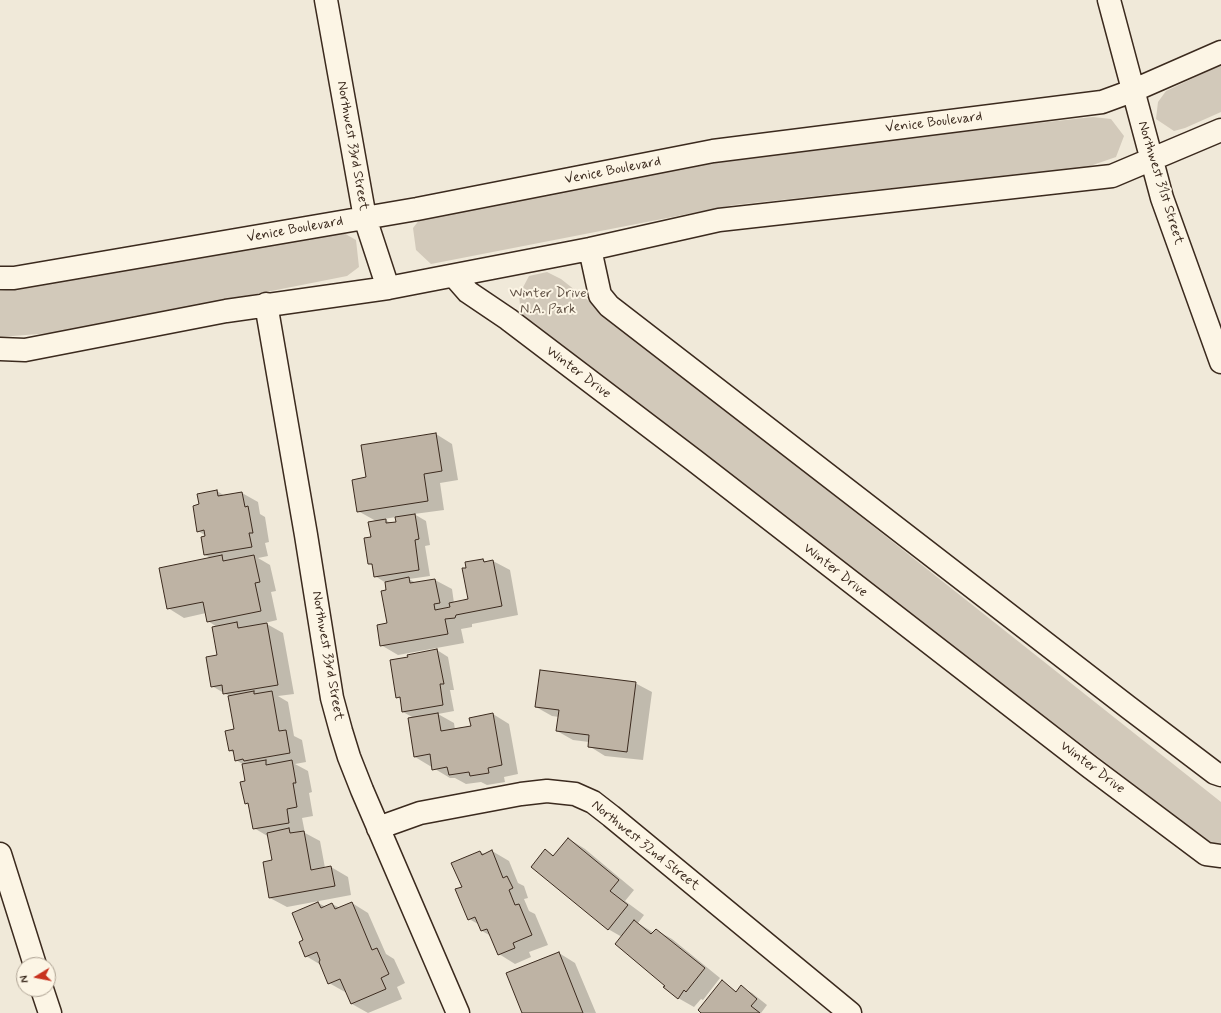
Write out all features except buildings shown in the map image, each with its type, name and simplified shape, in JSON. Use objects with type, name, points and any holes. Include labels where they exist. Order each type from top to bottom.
[{"type":"street","name":"Northwest 33rd Street","points":[[326,0],[365,218],[388,288]]},
{"type":"street","name":"Northwest 31st Street","points":[[1109,0],[1132,91],[1162,198],[1221,362]]},
{"type":"street","name":"Venice Boulevard","points":[[0,278],[14,278],[425,208],[712,151],[1102,102],[1132,91],[1221,52]]},
{"type":"street","points":[[0,349],[25,350],[266,304],[388,288],[454,276],[719,220],[1112,176],[1221,130]]},
{"type":"street","points":[[590,248],[600,295],[609,306],[1140,716],[1215,773],[1221,775]]},
{"type":"street","name":"Winter Drive","points":[[454,276],[468,292],[508,319],[695,461],[1090,767],[1206,854],[1221,856]]},
{"type":"street","name":"Northwest 33rd Street","points":[[266,304],[306,535],[332,698],[349,757],[458,1013]]},
{"type":"street","name":"Northwest 32nd Street","points":[[378,828],[420,813],[521,794],[547,791],[575,794],[593,802],[611,816],[850,1013]]},
{"type":"street","points":[[0,854],[32,957]]},
{"type":"street","points":[[45,997],[50,1013]]},
{"type":"green space","points":[[1221,65],[1221,112],[1185,128],[1174,131],[1156,119],[1158,102],[1166,91]]},
{"type":"green space","points":[[1093,117],[1111,119],[1124,136],[1116,157],[1087,167],[734,205],[431,264],[416,250],[413,228],[420,219],[738,156]]},
{"type":"green space","points":[[342,232],[356,240],[359,267],[347,276],[64,332],[0,337],[0,291]]},
{"type":"green space","name":"Winter Drive N.A. Park","points":[[547,272],[561,279],[1221,802],[1221,844],[1213,845],[521,315],[519,295],[529,276]]}]
